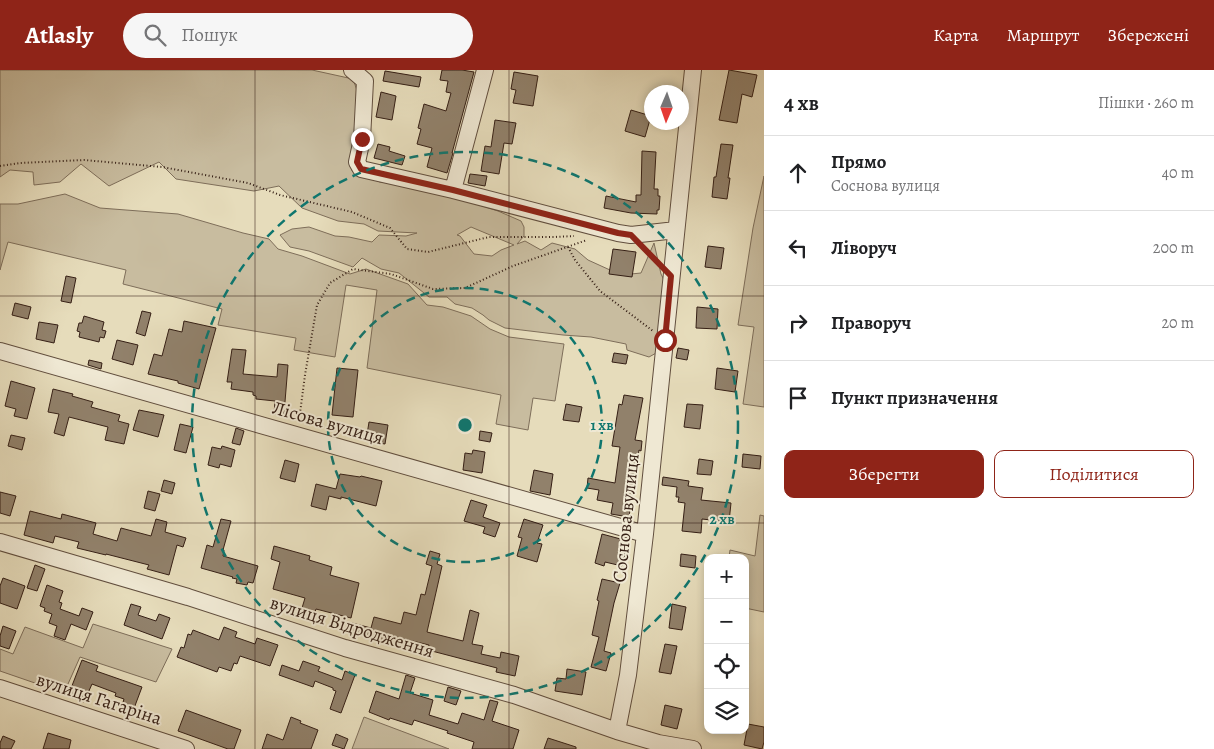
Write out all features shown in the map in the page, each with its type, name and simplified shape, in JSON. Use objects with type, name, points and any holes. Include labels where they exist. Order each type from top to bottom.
[{"type":"street","points":[[352,70],[365,81],[362,139],[357,162],[361,169],[453,190],[618,233],[631,235],[676,230]]},
{"type":"street","points":[[453,190],[485,70]]},
{"type":"street","name":"Соснова вулиця","points":[[617,731],[628,675],[645,534],[693,70]]},
{"type":"street","name":"Лісова вулиця","points":[[0,351],[645,534]]},
{"type":"street","name":"вулиця Відродження","points":[[0,542],[188,598],[345,648],[514,695],[617,731],[658,743],[693,749]]},
{"type":"street","name":"вулиця Гагаріна","points":[[0,688],[186,749]]},
{"type":"path","points":[[0,166],[20,163],[84,160],[162,167],[248,183],[280,195],[352,212],[390,228],[407,249],[428,252],[489,237],[573,236]]},
{"type":"path","points":[[631,235],[671,276]]},
{"type":"path","points":[[297,435],[305,375],[318,305],[330,283],[352,269],[391,274],[433,288],[465,288],[513,266],[594,237]]},
{"type":"path","points":[[568,247],[575,260],[600,291],[665,340]]},
{"type":"shaded area","points":[[0,70],[312,70],[353,79],[360,99],[352,171],[380,182],[408,182],[498,211],[521,221],[524,227],[524,236],[517,244],[525,241],[541,250],[552,243],[575,249],[588,260],[621,275],[641,273],[654,243],[661,274],[669,290],[667,347],[649,357],[627,350],[626,344],[591,337],[505,328],[472,308],[455,304],[447,297],[429,297],[399,273],[381,269],[362,258],[353,267],[309,251],[290,247],[280,235],[292,229],[309,227],[335,236],[372,242],[379,235],[406,236],[417,233],[378,231],[364,224],[338,221],[302,208],[279,186],[254,191],[176,179],[159,162],[109,186],[81,164],[60,182],[34,185],[33,172],[10,170],[0,177]],"holes":[[[471,227],[514,245],[492,256],[474,254],[460,236],[457,235]]]},
{"type":"shaded area","points":[[764,176],[764,407],[743,404],[754,327],[738,325],[753,228]]},
{"type":"shaded area","points":[[65,194],[100,208],[178,214],[269,239],[278,249],[350,274],[366,269],[408,284],[427,305],[443,307],[471,316],[490,329],[509,337],[564,344],[555,401],[533,398],[528,430],[496,424],[501,395],[367,368],[377,290],[346,285],[335,357],[294,350],[296,338],[218,325],[222,309],[123,284],[126,270],[8,242],[0,270],[0,204],[18,204]]},
{"type":"shaded area","points":[[760,515],[764,516],[764,612],[749,609],[749,555],[755,556]]},
{"type":"shaded area","points":[[730,550],[747,554],[730,554]]},
{"type":"shaded area","points":[[93,624],[172,649],[156,682],[80,657],[64,693],[0,671],[0,649],[13,654],[25,627],[83,648]]},
{"type":"shaded area","points":[[364,717],[449,749],[352,749]]},
{"type":"building","points":[[442,70],[474,72],[447,173],[427,167],[432,148],[417,144],[421,129],[418,128],[424,104],[446,111],[451,93],[446,92],[448,81],[440,80]]},
{"type":"building","points":[[729,70],[757,75],[752,97],[742,94],[737,123],[719,120]]},
{"type":"building","points":[[385,71],[421,77],[419,87],[383,81]]},
{"type":"building","points":[[514,72],[538,76],[533,106],[513,103],[516,90],[511,89]]},
{"type":"building","points":[[381,92],[396,96],[392,120],[376,117]]},
{"type":"building","points":[[631,110],[644,114],[644,130],[647,130],[645,137],[625,131]]},
{"type":"building","points":[[495,120],[516,123],[512,144],[504,143],[499,174],[481,171],[485,146],[491,147]]},
{"type":"building","points":[[378,144],[390,147],[389,151],[405,156],[402,165],[374,158]]},
{"type":"building","points":[[721,144],[733,145],[727,199],[712,197]]},
{"type":"building","points":[[642,151],[656,152],[654,189],[658,189],[658,196],[660,196],[657,214],[631,213],[604,208],[606,196],[636,202],[636,195],[641,195]]},
{"type":"building","points":[[470,174],[487,176],[485,186],[468,183]]},
{"type":"building","points":[[708,246],[724,248],[721,269],[705,267]]},
{"type":"building","points":[[613,249],[636,252],[632,277],[609,274]]},
{"type":"building","points":[[66,276],[76,278],[71,303],[61,301]]},
{"type":"building","points":[[15,303],[31,307],[28,319],[12,315]]},
{"type":"building","points":[[697,307],[718,309],[717,329],[696,328]]},
{"type":"building","points":[[142,311],[151,313],[145,336],[136,333]]},
{"type":"building","points":[[84,316],[104,322],[102,330],[106,331],[104,338],[100,337],[99,342],[79,337],[80,332],[77,331],[79,323],[82,323]]},
{"type":"building","points":[[184,321],[216,328],[199,389],[178,383],[178,381],[148,374],[154,354],[162,356],[169,329],[182,332]]},
{"type":"building","points":[[39,322],[58,325],[54,343],[36,339]]},
{"type":"building","points":[[117,340],[138,345],[133,365],[112,359]]},
{"type":"building","points":[[678,348],[689,350],[687,360],[676,358]]},
{"type":"building","points":[[232,349],[246,350],[243,374],[277,377],[278,364],[288,365],[284,414],[274,414],[275,401],[256,399],[253,392],[231,389],[232,382],[227,382]]},
{"type":"building","points":[[614,353],[628,355],[626,364],[612,362]]},
{"type":"building","points":[[89,360],[102,363],[101,369],[88,365]]},
{"type":"building","points":[[337,368],[358,370],[353,417],[332,415]]},
{"type":"building","points":[[717,368],[738,371],[735,392],[715,389]]},
{"type":"building","points":[[11,381],[35,388],[27,419],[14,416],[16,409],[5,406]]},
{"type":"building","points":[[53,389],[93,402],[91,407],[120,415],[118,421],[129,424],[124,444],[105,440],[108,427],[69,417],[64,436],[54,433],[59,414],[48,412]]},
{"type":"building","points":[[624,395],[643,398],[635,440],[642,441],[641,451],[639,450],[629,517],[611,514],[613,503],[597,500],[599,490],[587,488],[588,478],[615,483],[620,447],[612,446],[619,404],[622,405]]},
{"type":"building","points":[[566,404],[582,407],[579,422],[563,420]]},
{"type":"building","points":[[687,404],[703,405],[700,429],[684,427]]},
{"type":"building","points":[[139,410],[164,415],[158,437],[133,430]]},
{"type":"building","points":[[369,422],[388,425],[385,444],[366,441]]},
{"type":"building","points":[[180,424],[193,427],[186,453],[174,450]]},
{"type":"building","points":[[236,428],[244,431],[240,445],[232,443]]},
{"type":"building","points":[[480,431],[492,433],[490,442],[479,440]]},
{"type":"building","points":[[11,435],[25,438],[22,450],[8,446]]},
{"type":"building","points":[[222,446],[235,450],[231,467],[220,464],[219,468],[208,465],[212,447],[221,449]]},
{"type":"building","points":[[473,450],[485,452],[482,473],[463,470],[465,453],[472,454]]},
{"type":"building","points":[[743,454],[761,456],[760,469],[742,467]]},
{"type":"building","points":[[699,459],[713,461],[711,475],[697,474]]},
{"type":"building","points":[[285,460],[299,464],[295,482],[280,478]]},
{"type":"building","points":[[534,470],[553,474],[550,495],[530,491]]},
{"type":"building","points":[[340,474],[382,481],[376,506],[341,497],[341,499],[329,496],[326,510],[311,506],[316,484],[336,489]]},
{"type":"building","points":[[663,477],[689,481],[688,486],[703,488],[701,500],[731,503],[729,522],[702,519],[701,533],[682,531],[685,503],[678,502],[679,497],[676,497],[677,487],[662,485]]},
{"type":"building","points":[[164,480],[175,483],[172,494],[161,491]]},
{"type":"building","points":[[148,491],[160,494],[155,511],[144,508]]},
{"type":"building","points":[[0,492],[16,496],[10,516],[0,513]]},
{"type":"building","points":[[471,500],[487,505],[483,517],[500,523],[495,537],[483,533],[485,527],[464,521]]},
{"type":"building","points":[[30,511],[61,519],[62,514],[96,523],[93,534],[117,541],[121,528],[151,536],[156,519],[167,522],[165,532],[186,538],[183,547],[177,545],[169,575],[147,569],[149,565],[77,548],[79,542],[55,536],[53,543],[24,535]]},
{"type":"building","points":[[221,519],[231,521],[223,556],[258,566],[253,583],[248,582],[247,585],[236,583],[237,579],[233,577],[201,568],[207,545],[213,547]]},
{"type":"building","points":[[524,519],[543,525],[537,543],[542,544],[537,562],[517,556],[522,538],[518,537]]},
{"type":"building","points":[[602,534],[628,541],[622,566],[605,562],[604,566],[595,563]]},
{"type":"building","points":[[274,546],[310,556],[309,560],[332,567],[330,575],[359,583],[351,618],[316,609],[315,612],[302,608],[305,598],[273,589],[280,562],[271,559]]},
{"type":"building","points":[[430,551],[440,554],[437,564],[442,566],[427,632],[463,641],[470,610],[479,613],[472,644],[483,646],[481,654],[500,658],[501,652],[519,656],[515,676],[496,672],[497,668],[428,650],[429,645],[388,635],[386,642],[349,632],[352,623],[371,628],[374,617],[401,624],[404,612],[416,615],[421,594],[425,595],[432,566],[426,564]]},
{"type":"building","points":[[681,554],[696,556],[695,568],[680,566]]},
{"type":"building","points":[[35,565],[45,569],[37,591],[27,588]]},
{"type":"building","points":[[3,578],[25,586],[17,609],[0,603],[0,586]]},
{"type":"building","points":[[602,579],[620,583],[604,651],[611,653],[606,671],[591,667],[599,637],[592,635]]},
{"type":"building","points":[[47,585],[63,591],[59,602],[62,603],[60,609],[79,616],[82,608],[93,612],[86,630],[71,624],[65,640],[54,636],[57,626],[49,623],[52,614],[44,611],[45,608],[40,606]]},
{"type":"building","points":[[131,604],[141,607],[138,615],[156,621],[159,614],[170,618],[162,639],[124,625]]},
{"type":"building","points":[[672,604],[686,607],[682,630],[669,628]]},
{"type":"building","points":[[3,626],[16,631],[9,649],[0,646]]},
{"type":"building","points":[[224,627],[237,632],[235,637],[255,644],[257,638],[278,645],[270,666],[240,656],[237,664],[234,663],[231,671],[219,667],[217,672],[177,657],[181,647],[184,648],[188,634],[191,635],[193,630],[219,640]]},
{"type":"building","points":[[665,644],[677,646],[671,674],[659,672]]},
{"type":"building","points":[[82,660],[98,666],[96,671],[142,687],[133,711],[122,706],[124,699],[115,696],[116,693],[92,684],[84,702],[68,696]]},
{"type":"building","points":[[303,661],[320,667],[318,671],[342,680],[345,671],[355,675],[341,713],[330,709],[336,691],[333,688],[315,681],[313,687],[279,675],[282,665],[299,671]]},
{"type":"building","points":[[567,669],[586,672],[582,695],[555,691],[557,678],[566,679]]},
{"type":"building","points":[[406,675],[415,678],[410,693],[433,700],[429,715],[458,724],[462,713],[484,720],[490,700],[498,702],[492,721],[519,730],[513,749],[472,749],[474,742],[447,733],[448,731],[414,720],[412,725],[390,718],[389,720],[369,712],[376,691],[399,699]]},
{"type":"building","points":[[448,687],[461,691],[456,705],[444,701]]},
{"type":"building","points":[[665,705],[682,709],[677,729],[661,725]]},
{"type":"building","points":[[186,710],[241,730],[234,749],[228,749],[178,731]]},
{"type":"building","points":[[291,717],[301,721],[300,723],[318,730],[311,749],[262,749],[267,734],[283,740]]},
{"type":"building","points":[[749,724],[764,727],[762,749],[744,745],[746,734],[749,734]]},
{"type":"building","points":[[48,733],[71,740],[69,749],[43,749]]},
{"type":"building","points":[[336,734],[348,739],[344,749],[332,745]]},
{"type":"building","points":[[3,736],[15,741],[11,749],[0,749]]},
{"type":"building","points":[[548,738],[576,747],[576,749],[544,749]]},
{"type":"route","points":[[362,139],[357,162],[361,169],[631,235],[671,276],[665,340]]}]
